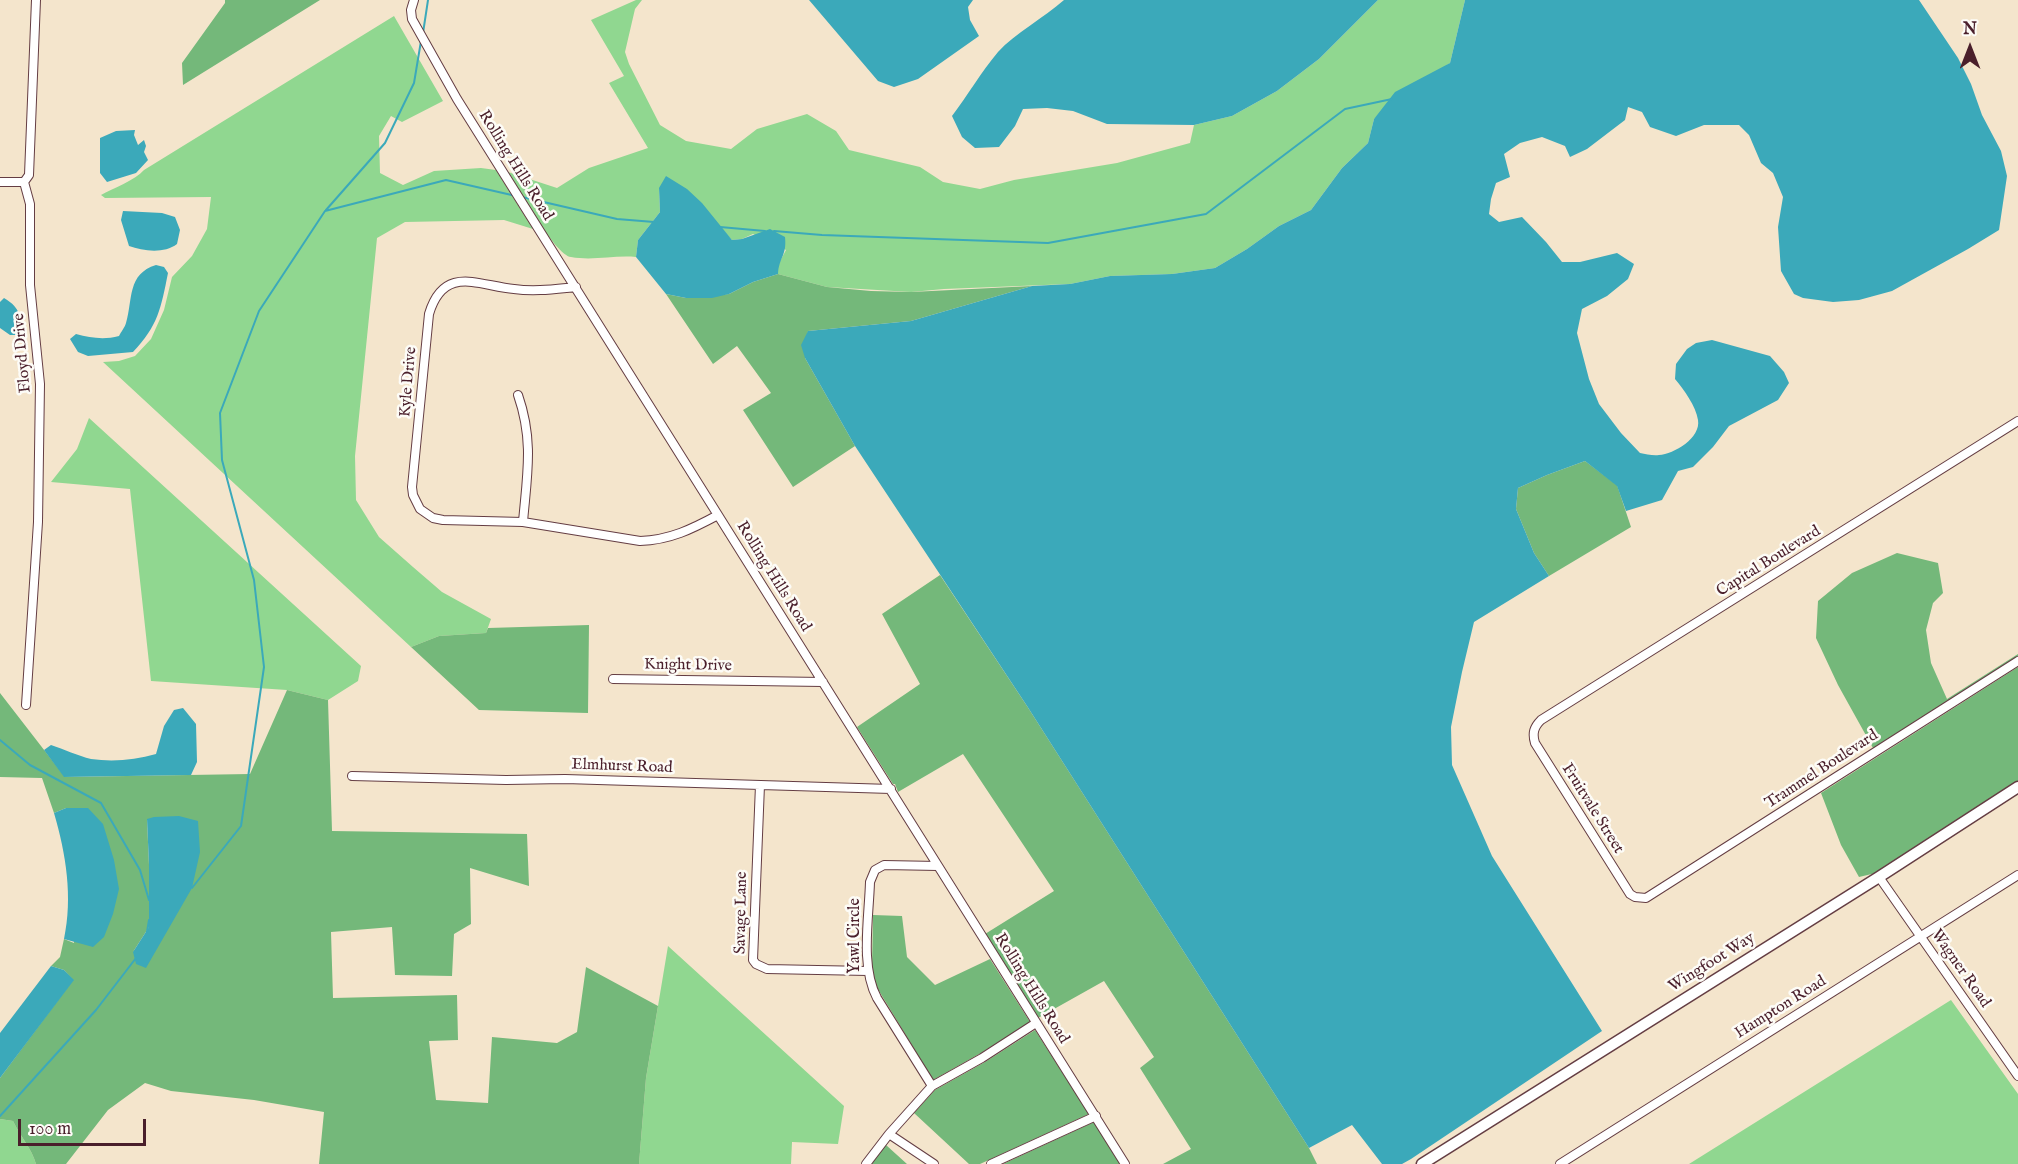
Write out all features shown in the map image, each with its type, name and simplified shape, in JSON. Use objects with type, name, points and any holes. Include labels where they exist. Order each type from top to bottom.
[{"type":"street","name":"Floyd Drive","points":[[26,705],[38,522],[40,384],[30,285],[30,204],[24,182],[29,175],[36,0]]},
{"type":"street","name":"Rolling Hills Road","points":[[414,0],[411,10],[412,18],[431,55],[1125,1164]]},
{"type":"street","points":[[0,182],[24,182]]},
{"type":"street","name":"Kyle Drive","points":[[576,287],[512,289],[475,281],[460,282],[447,287],[439,294],[429,315],[412,487],[416,502],[427,515],[442,520],[523,522],[628,540],[653,541],[683,533],[718,515]]},
{"type":"street","points":[[518,395],[526,421],[529,453],[523,522]]},
{"type":"street","name":"Capital Boulevard","points":[[1535,727],[1541,720],[2018,421]]},
{"type":"street","name":"Trammel Boulevard","points":[[1640,898],[1646,898],[1672,883],[2018,661]]},
{"type":"street","name":"Knight Drive","points":[[613,679],[823,682]]},
{"type":"street","name":"Fruitvale Street","points":[[1535,727],[1533,737],[1535,742],[1630,894],[1640,898]]},
{"type":"street","name":"Elmhurst Road","points":[[352,776],[506,780],[565,779],[891,789]]},
{"type":"street","name":"Savage Lane","points":[[760,785],[753,960],[767,969],[868,971]]},
{"type":"street","name":"Wingfoot Way","points":[[1422,1164],[2018,788]]},
{"type":"street","name":"Yawl Circle","points":[[932,1086],[872,988],[868,971],[870,882],[874,870],[884,865],[938,866]]},
{"type":"street","name":"Hampton Road","points":[[1560,1164],[2018,875]]},
{"type":"street","name":"Wagner Road","points":[[1879,877],[2018,1076]]},
{"type":"street","points":[[866,1164],[889,1134],[932,1086],[982,1058],[1036,1023]]},
{"type":"street","points":[[991,1164],[1095,1116]]},
{"type":"street","points":[[889,1134],[934,1164]]},
{"type":"green space","points":[[225,0],[320,0],[183,85],[182,63]]},
{"type":"green space","points":[[636,0],[642,0],[635,9],[625,52],[629,64],[660,125],[686,141],[731,149],[757,129],[807,114],[836,131],[849,150],[920,167],[943,182],[980,189],[1014,180],[1117,163],[1190,143],[1194,125],[1232,116],[1277,91],[1319,59],[1378,0],[1465,0],[1450,63],[1374,119],[1368,143],[1342,168],[1311,210],[1279,226],[1215,268],[1172,274],[1110,276],[1070,284],[911,292],[827,287],[778,274],[778,265],[786,250],[753,234],[732,240],[717,224],[659,188],[660,212],[638,240],[636,257],[571,257],[556,245],[537,220],[508,172],[557,188],[589,168],[648,148],[609,83],[624,76],[591,20]]},
{"type":"green space","points":[[394,16],[443,101],[402,122],[391,116],[379,136],[380,173],[403,185],[434,171],[481,168],[496,170],[533,229],[504,220],[405,222],[377,238],[355,456],[356,500],[379,537],[413,567],[442,592],[491,619],[486,633],[439,636],[411,647],[103,362],[119,361],[135,356],[151,339],[164,310],[172,277],[192,256],[207,229],[211,197],[105,198],[101,195],[124,184]]},
{"type":"green space","points":[[778,274],[827,287],[871,291],[911,292],[1032,286],[911,321],[808,331],[805,358],[855,446],[793,487],[743,410],[771,393],[737,346],[713,364],[666,294],[686,298],[729,294],[753,282]]},
{"type":"green space","points":[[89,418],[361,666],[358,681],[328,700],[287,690],[151,681],[130,489],[51,482],[77,449]]},
{"type":"green space","points":[[1585,461],[1617,485],[1631,527],[1549,576],[1534,553],[1516,509],[1518,488]]},
{"type":"green space","points":[[1897,553],[1938,563],[1943,593],[1933,603],[1926,630],[1931,663],[1947,699],[2018,654],[2018,656],[1873,748],[1838,685],[1816,638],[1818,601],[1852,573]]},
{"type":"green space","points":[[940,575],[1027,706],[1309,1148],[1317,1164],[1163,1164],[1191,1149],[1140,1068],[1154,1057],[1104,981],[1038,1018],[985,934],[1054,891],[963,754],[898,792],[857,727],[920,684],[882,614]]},
{"type":"green space","points":[[589,625],[588,713],[479,710],[411,647],[439,636],[486,633],[488,628]]},
{"type":"green space","points":[[2018,667],[2018,782],[1876,873],[1859,877],[1841,845],[1821,793]]},
{"type":"green space","points":[[287,690],[328,700],[332,831],[527,834],[529,886],[470,868],[471,924],[454,934],[452,976],[395,975],[392,927],[331,932],[333,998],[457,995],[458,1040],[429,1041],[436,1100],[488,1103],[492,1037],[557,1043],[577,1032],[586,967],[658,1006],[646,1078],[639,1164],[319,1164],[324,1112],[254,1100],[171,1091],[145,1083],[108,1110],[66,1164],[36,1164],[13,1121],[0,1119],[0,1078],[73,980],[64,970],[51,966],[60,957],[64,939],[74,943],[66,808],[54,813],[42,778],[0,777],[0,693],[65,777],[250,774]],"holes":[[[147,819],[192,888],[133,952],[149,927]]]},
{"type":"green space","points":[[873,915],[902,916],[907,957],[935,985],[990,959],[1030,1022],[933,1080],[876,986],[872,967]]},
{"type":"green space","points":[[668,946],[844,1106],[838,1144],[792,1142],[791,1164],[639,1164],[646,1078]]},
{"type":"green space","points":[[1951,1000],[2018,1094],[2018,1164],[1689,1164]]},
{"type":"green space","points":[[1035,1030],[1089,1114],[980,1164],[969,1164],[914,1113],[935,1090]]},
{"type":"green space","points":[[0,1119],[13,1121],[36,1164],[0,1164]]},
{"type":"green space","points":[[1094,1122],[1120,1164],[1003,1164]]},
{"type":"green space","points":[[886,1145],[907,1164],[871,1164]]},
{"type":"water","points":[[809,0],[973,0],[968,7],[970,20],[979,36],[918,79],[894,87],[878,81]]},
{"type":"water","points":[[1064,0],[1378,0],[1319,59],[1277,91],[1232,116],[1194,125],[1107,124],[1073,111],[1047,108],[1023,109],[1015,126],[999,147],[975,148],[962,137],[952,116],[998,52]]},
{"type":"water","points":[[1465,0],[1919,0],[1958,58],[1971,84],[1982,115],[2001,151],[2007,176],[1999,230],[1892,291],[1859,300],[1833,302],[1803,298],[1794,294],[1781,271],[1778,227],[1783,197],[1773,173],[1761,163],[1749,135],[1739,125],[1704,125],[1676,136],[1650,127],[1642,112],[1628,107],[1625,120],[1587,149],[1570,157],[1565,146],[1542,137],[1520,143],[1504,154],[1510,177],[1496,183],[1489,214],[1499,222],[1522,217],[1562,262],[1580,262],[1617,253],[1634,264],[1628,279],[1607,296],[1582,309],[1577,333],[1589,379],[1599,404],[1640,453],[1657,455],[1672,452],[1685,444],[1695,433],[1698,420],[1695,409],[1675,379],[1676,364],[1687,349],[1696,343],[1712,340],[1770,356],[1784,372],[1789,383],[1778,400],[1729,426],[1713,447],[1693,467],[1678,471],[1662,500],[1626,511],[1617,486],[1585,461],[1518,488],[1516,509],[1534,553],[1549,576],[1474,622],[1451,727],[1452,765],[1492,856],[1602,1031],[1411,1159],[1402,1164],[1382,1164],[1352,1125],[1309,1148],[1027,706],[855,446],[805,358],[801,345],[808,331],[911,321],[1032,286],[1070,284],[1110,276],[1172,274],[1215,268],[1279,226],[1311,210],[1342,168],[1368,143],[1374,119],[1395,92],[1450,63]]},
{"type":"water","points":[[135,130],[134,135],[138,145],[144,140],[146,146],[144,152],[148,160],[136,173],[107,182],[100,173],[100,138],[116,131]]},
{"type":"water","points":[[666,176],[687,189],[702,203],[732,240],[742,239],[770,229],[785,237],[785,248],[778,274],[753,282],[729,294],[712,298],[686,298],[666,294],[636,257],[638,240],[660,212],[659,188]]},
{"type":"water","points":[[123,211],[162,213],[175,217],[180,230],[177,244],[153,251],[129,246],[121,220]]},
{"type":"water","points":[[156,265],[164,267],[168,273],[160,307],[148,334],[133,352],[88,356],[78,352],[70,339],[76,334],[98,338],[119,336],[126,323],[136,281],[140,274]]},
{"type":"water","points":[[4,298],[19,313],[20,335],[10,335],[0,328],[0,302]]},
{"type":"water","points":[[183,708],[196,724],[197,762],[191,775],[64,777],[44,750],[51,745],[86,758],[107,760],[132,759],[156,754],[164,726],[174,710]]},
{"type":"water","points":[[66,808],[88,808],[103,824],[114,860],[119,889],[113,914],[104,937],[93,947],[64,939],[68,907],[67,876],[54,813]]},
{"type":"water","points":[[179,816],[198,821],[200,852],[192,888],[146,968],[136,964],[133,952],[149,927],[147,819]]},
{"type":"water","points":[[51,966],[64,970],[74,980],[0,1078],[0,1033]]},
{"type":"waterway","points":[[423,33],[428,0]]},
{"type":"waterway","points":[[326,210],[385,143],[414,83],[421,41]]},
{"type":"waterway","points":[[774,231],[822,235],[1048,243],[1206,214],[1345,109],[1392,99]]},
{"type":"waterway","points":[[192,888],[241,826],[264,667],[254,580],[222,460],[220,413],[259,311],[325,211],[446,180],[516,196]]},
{"type":"waterway","points":[[522,197],[617,219],[654,222]]},
{"type":"waterway","points":[[720,227],[765,231]]},
{"type":"waterway","points":[[0,740],[30,765],[101,803],[140,870],[149,900]]},
{"type":"waterway","points":[[147,932],[149,920]]},
{"type":"waterway","points":[[0,1116],[96,1010],[136,958]]}]
